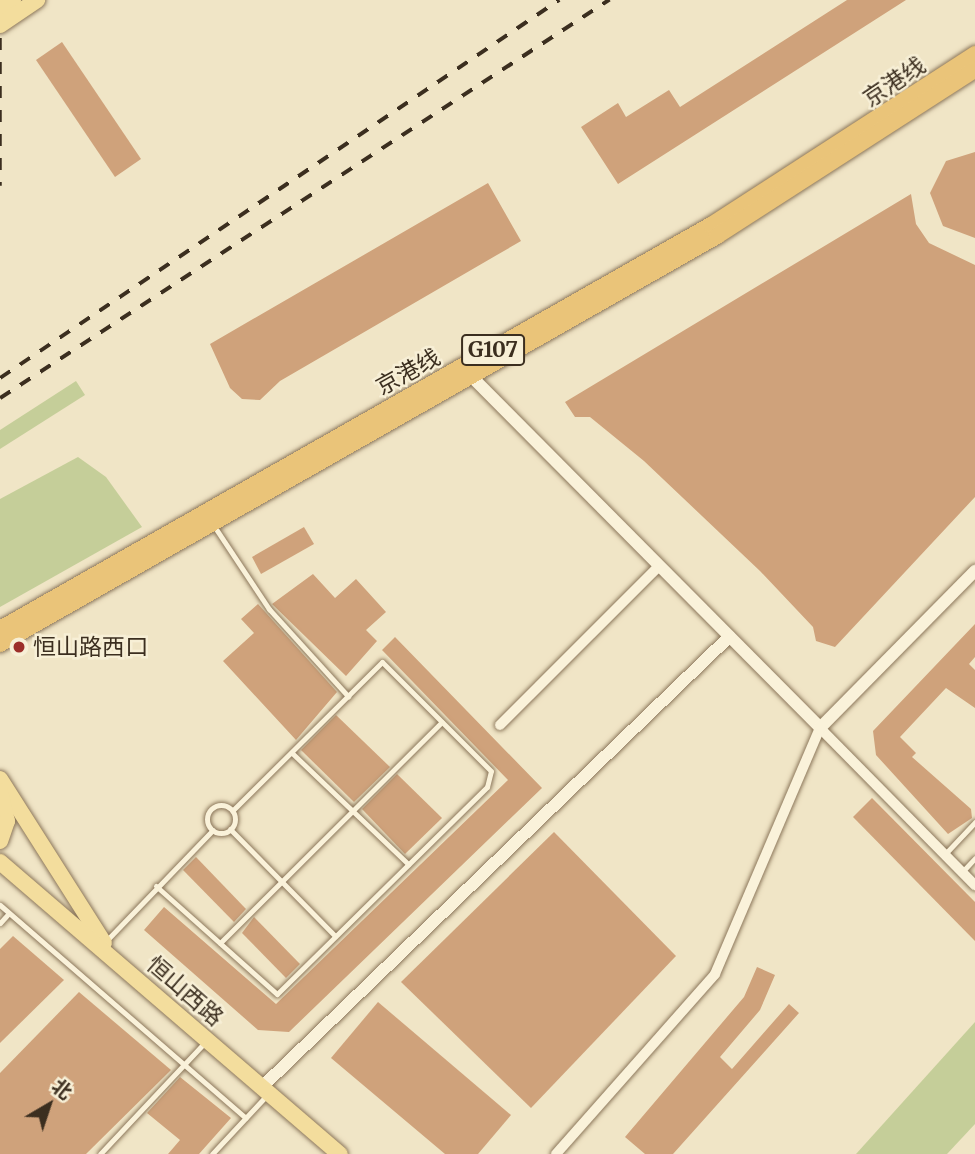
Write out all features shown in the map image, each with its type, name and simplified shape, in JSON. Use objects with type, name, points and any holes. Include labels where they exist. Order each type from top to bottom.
[{"type":"highway","name":"京港线","points":[[0,629],[711,225],[975,54]]},
{"type":"highway","name":"京港线","points":[[0,644],[728,229],[975,70]]},
{"type":"main road","points":[[0,9],[13,0]]},
{"type":"main road","points":[[0,25],[37,0]]},
{"type":"main road","points":[[0,779],[104,943],[126,971]]},
{"type":"main road","points":[[0,791],[7,821],[0,841]]},
{"type":"main road","name":"恒山西路","points":[[0,862],[340,1154]]},
{"type":"street","points":[[472,377],[975,885]]},
{"type":"street","points":[[500,725],[659,566]]},
{"type":"street","points":[[556,1154],[715,974],[820,728],[975,571]]},
{"type":"street","points":[[265,1090],[729,637]]},
{"type":"lane","points":[[212,524],[269,610],[348,696]]},
{"type":"lane","points":[[156,886],[276,994],[491,778],[491,771],[383,662],[232,811],[230,830]]},
{"type":"lane","points":[[220,943],[442,722]]},
{"type":"lane","points":[[292,752],[408,864]]},
{"type":"lane","points":[[213,830],[207,820],[213,807],[232,811]]},
{"type":"lane","points":[[945,855],[975,822]]},
{"type":"lane","points":[[104,943],[156,886],[213,830],[230,830],[335,936]]},
{"type":"lane","points":[[962,872],[975,858]]},
{"type":"lane","points":[[0,905],[246,1118]]},
{"type":"lane","points":[[0,923],[9,913]]},
{"type":"lane","points":[[100,1154],[207,1040]]},
{"type":"lane","points":[[212,1154],[246,1118],[265,1090]]},
{"type":"green space","points":[[76,381],[85,395],[0,449],[0,430]]},
{"type":"green space","points":[[78,457],[106,477],[142,527],[0,607],[0,499]]},
{"type":"green space","points":[[975,1022],[975,1124],[947,1154],[856,1154]]},
{"type":"building","points":[[847,0],[906,0],[618,184],[581,127],[618,103],[626,117],[669,90],[680,107]]},
{"type":"building","points":[[62,42],[141,159],[115,177],[36,60]]},
{"type":"building","points":[[975,152],[975,238],[943,226],[930,193],[946,161]]},
{"type":"building","points":[[488,183],[521,241],[280,381],[260,400],[242,399],[230,388],[210,344]]},
{"type":"building","points":[[911,194],[916,224],[929,243],[975,265],[975,497],[835,647],[816,641],[813,627],[760,571],[644,461],[590,417],[575,417],[565,402]]},
{"type":"building","points":[[304,527],[314,544],[261,574],[252,557]]},
{"type":"building","points":[[313,574],[335,598],[356,579],[386,612],[366,630],[377,641],[346,676],[272,604]]},
{"type":"building","points":[[258,604],[337,692],[296,740],[223,661],[254,633],[241,619]]},
{"type":"building","points":[[975,624],[975,657],[969,664],[975,670],[975,708],[946,688],[900,737],[916,753],[912,757],[971,809],[972,818],[948,834],[876,755],[873,731]]},
{"type":"building","points":[[395,637],[542,788],[289,1032],[258,1030],[144,930],[164,907],[276,1004],[508,780],[382,650]]},
{"type":"building","points":[[336,715],[390,767],[354,802],[301,750]]},
{"type":"building","points":[[397,774],[442,818],[405,854],[362,809]]},
{"type":"building","points":[[872,798],[975,902],[975,941],[853,817]]},
{"type":"building","points":[[554,832],[676,956],[531,1108],[401,982]]},
{"type":"building","points":[[196,857],[246,909],[234,922],[183,870]]},
{"type":"building","points":[[254,917],[300,964],[286,978],[242,933]]},
{"type":"building","points":[[13,936],[64,980],[0,1043],[0,949]]},
{"type":"building","points":[[757,967],[775,975],[760,1010],[720,1057],[732,1069],[789,1004],[799,1013],[673,1154],[645,1154],[625,1137],[744,997]]},
{"type":"building","points":[[79,992],[171,1070],[86,1154],[0,1154],[0,1073]]},
{"type":"building","points":[[378,1002],[511,1115],[478,1154],[445,1154],[331,1058]]},
{"type":"building","points":[[180,1077],[231,1118],[199,1154],[168,1154],[180,1140],[147,1113]]},
{"type":"railway","points":[[0,378],[559,0]]},
{"type":"railway","points":[[0,398],[609,0]]},
{"type":"railway","points":[[0,38],[0,186]]},
{"type":"place","name":"恒山路西口","points":[[19,647]]}]
